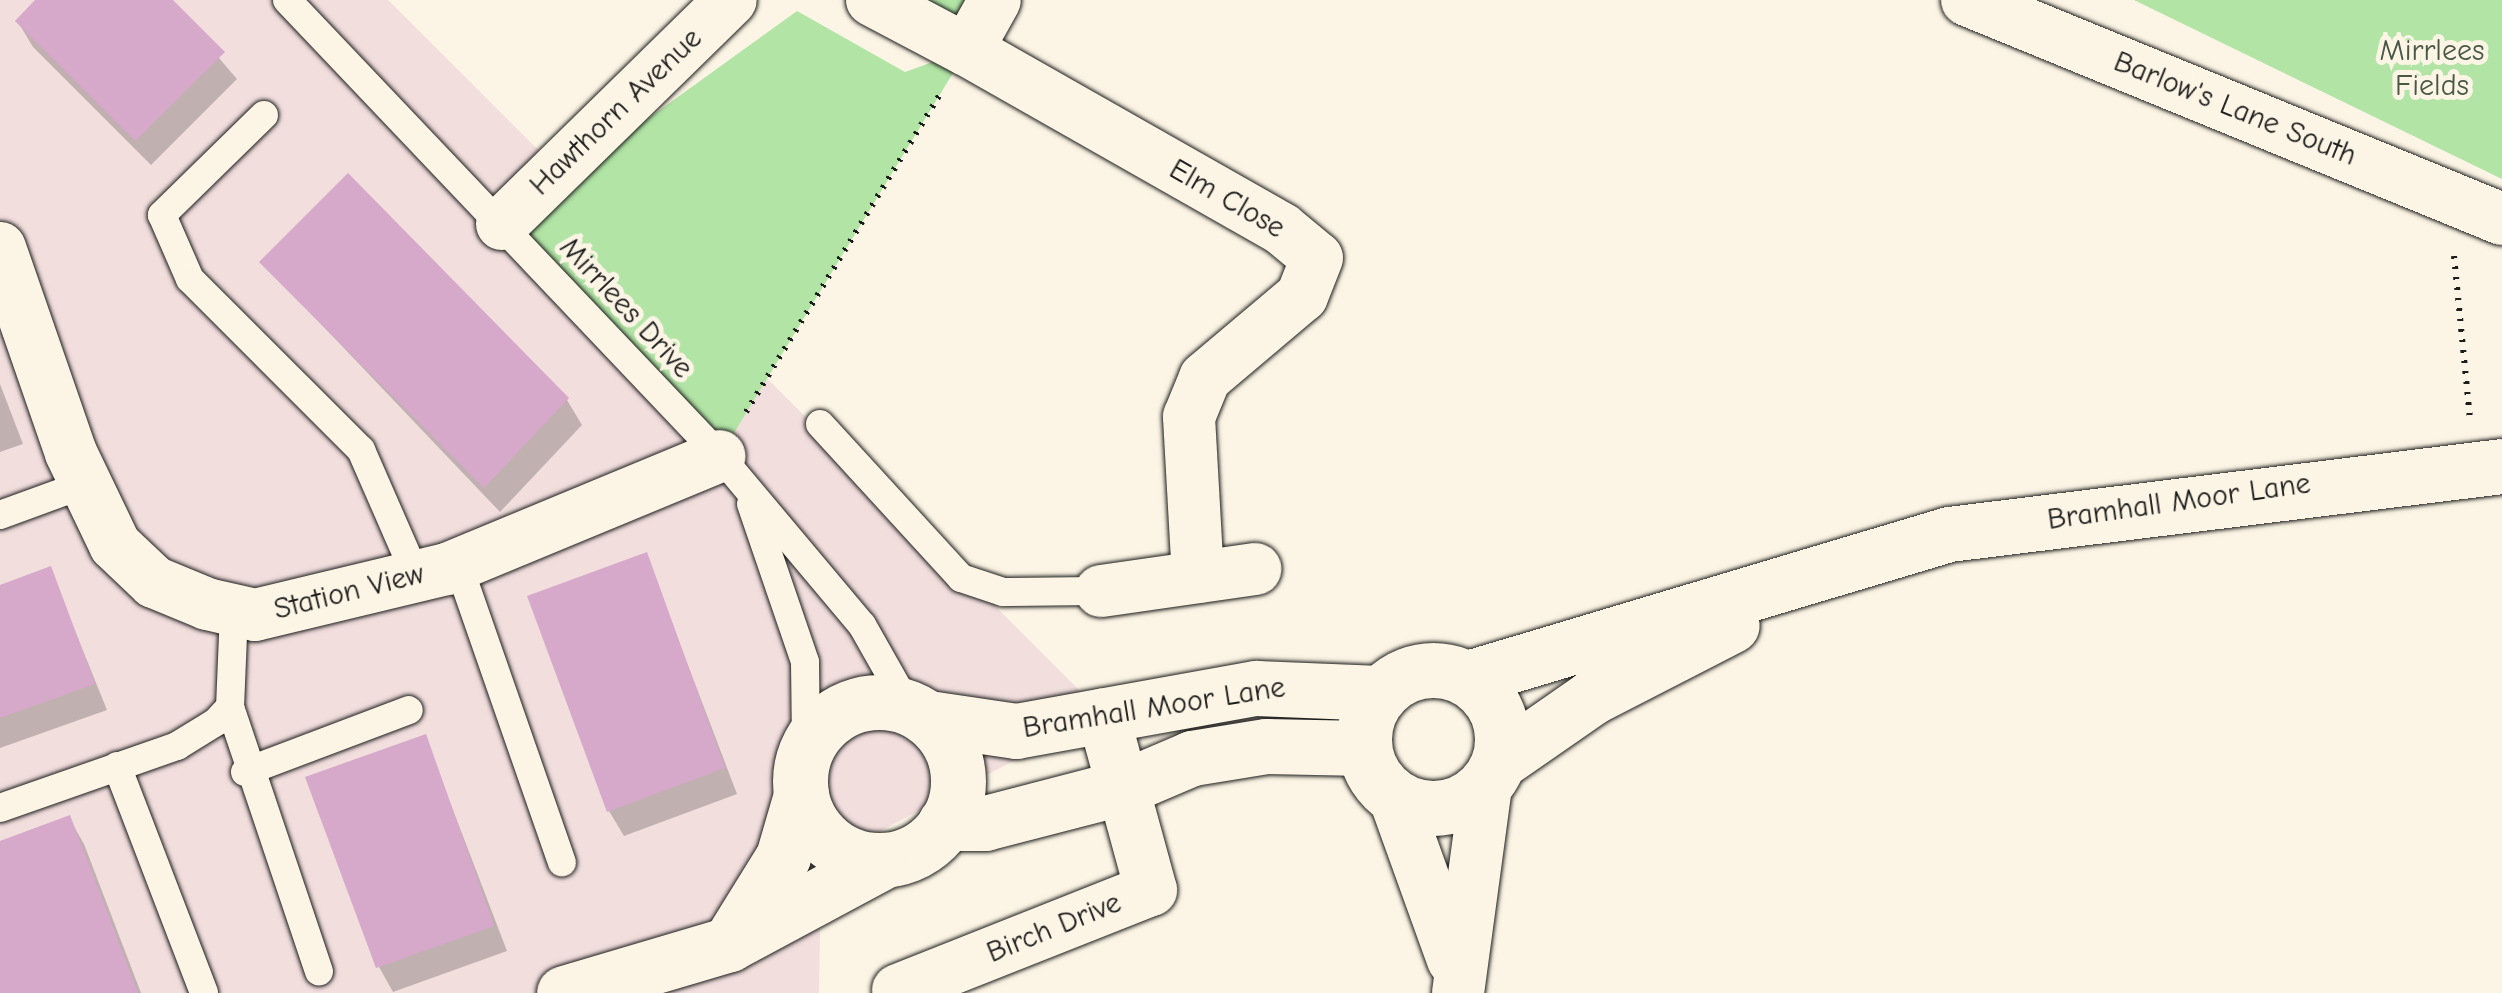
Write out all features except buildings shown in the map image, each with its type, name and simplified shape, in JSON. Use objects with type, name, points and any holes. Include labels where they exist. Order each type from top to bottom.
[{"type":"street","name":"Hawthorn Avenue","points":[[502,224],[731,0]]},
{"type":"street","points":[[872,0],[967,50],[995,0]]},
{"type":"street","name":"Barlow's Lane South","points":[[1967,0],[2502,219]]},
{"type":"street","name":"Elm Close","points":[[967,50],[1282,229],[1316,258],[1302,296],[1205,378],[1189,417],[1198,577]]},
{"type":"street","name":"Station View","points":[[0,248],[85,484],[115,546],[154,582],[234,610],[302,608],[437,570],[734,474]]},
{"type":"street","name":"Bramhall Moor Lane","points":[[1468,678],[1949,534],[2488,467]]},
{"type":"street","name":"Bramhall Moor Lane","points":[[1493,773],[1592,697],[1860,561]]},
{"type":"street","points":[[1100,592],[1255,570]]},
{"type":"street","points":[[1422,670],[1468,678],[1500,719],[1457,980],[1394,796],[1364,748],[1380,692],[1422,670]]},
{"type":"street","name":"Bramhall Moor Lane","points":[[729,944],[783,857],[803,772],[830,718],[856,705],[1016,731],[1272,687],[1380,692]]},
{"type":"street","points":[[564,993],[729,944],[884,860],[935,838],[960,794],[958,766],[918,713]]},
{"type":"street","name":"Birch Drive","points":[[898,990],[1151,890],[1103,714]]},
{"type":"street","name":"Bramhall Moor Lane","points":[[945,823],[985,823],[1124,787],[1192,758],[1266,746],[1364,748]]},
{"type":"street","points":[[803,772],[826,841],[884,860]]},
{"type":"street","points":[[1394,796],[1441,808],[1493,773]]},
{"type":"lane","name":"Mirrlees Drive","points":[[286,0],[502,224],[734,474],[862,626],[918,713]]},
{"type":"lane","points":[[264,115],[162,215],[190,279],[361,450],[437,570],[562,862]]},
{"type":"lane","points":[[820,424],[961,578],[1004,592],[1100,592]]},
{"type":"lane","name":"Mirrlees Drive","points":[[734,474],[805,662],[803,772]]},
{"type":"lane","points":[[0,515],[85,484]]},
{"type":"lane","points":[[234,610],[230,707],[246,772],[320,971]]},
{"type":"lane","points":[[0,808],[177,746],[230,707]]},
{"type":"lane","points":[[246,772],[409,710]]},
{"type":"lane","points":[[117,766],[204,993]]},
{"type":"path","points":[[734,474],[967,50]]},
{"type":"path","points":[[2448,196],[2488,467]]},
{"type":"shaded area","points":[[0,0],[388,0],[1103,714],[821,862],[819,993],[0,993]]},
{"type":"green space","points":[[916,0],[975,0],[967,50],[720,456],[502,224],[797,11],[905,72],[966,50]]},
{"type":"green space","name":"Mirrlees Fields","points":[[2134,0],[2502,0],[2502,179]]}]
